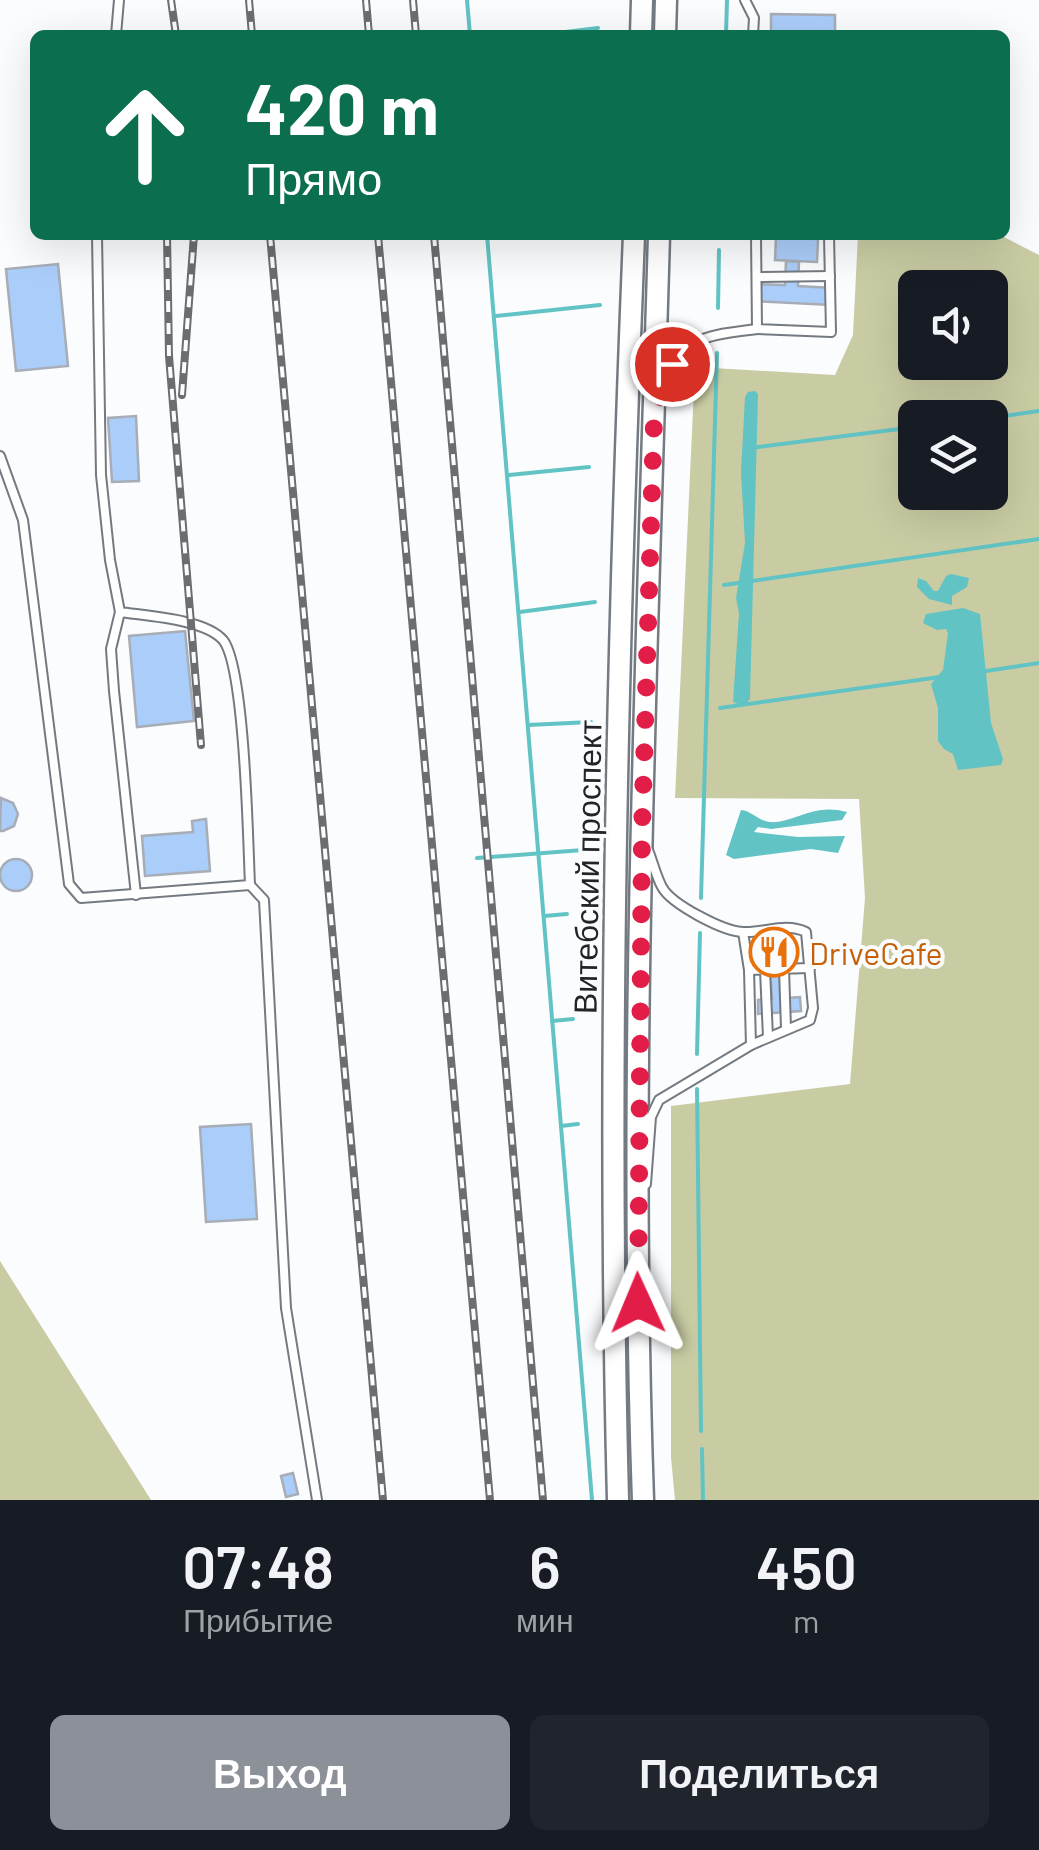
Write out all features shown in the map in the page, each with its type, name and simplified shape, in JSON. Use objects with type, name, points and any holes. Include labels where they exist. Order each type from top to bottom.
[{"type":"main road","points":[[641,30],[642,0]]},
{"type":"main road","name":"Витебский проспект","points":[[618,1500],[612,1298],[612,1025],[634,240]]},
{"type":"main road","name":"Витебский проспект","points":[[644,1500],[637,1228],[642,831],[659,240]]},
{"type":"lane","points":[[116,30],[118,0]]},
{"type":"lane","points":[[665,18],[679,0]]},
{"type":"lane","points":[[745,0],[754,18],[753,30]]},
{"type":"lane","points":[[97,240],[102,475],[110,560],[120,612],[111,649],[136,895]]},
{"type":"lane","points":[[756,240],[757,329]]},
{"type":"lane","points":[[654,421],[672,364],[679,354],[712,336],[757,329],[831,332],[830,240]]},
{"type":"lane","points":[[756,277],[830,276]]},
{"type":"lane","points":[[0,456],[23,520],[69,884],[82,898],[250,885]]},
{"type":"lane","points":[[120,612],[191,623],[222,638],[234,661],[247,798],[250,885],[264,900],[286,1308],[317,1500]]},
{"type":"lane","points":[[637,1228],[648,1174],[651,1116],[659,1100],[751,1045],[810,1020],[813,1008],[806,932],[796,927],[742,932],[722,926],[670,898],[662,887],[642,831]]},
{"type":"lane","points":[[742,932],[749,970],[751,1045]]},
{"type":"lane","points":[[749,970],[810,968]]},
{"type":"lane","points":[[784,969],[786,1028]]},
{"type":"lane","points":[[765,970],[768,1037]]},
{"type":"green space","points":[[858,240],[1010,240],[1039,255],[1039,1500],[675,1500],[671,1457],[671,1106],[850,1084],[865,898],[859,799],[675,798],[695,367],[835,375],[853,335]]},
{"type":"green space","points":[[0,1261],[151,1500],[0,1500]]},
{"type":"water","points":[[755,391],[758,394],[750,699],[744,706],[733,702],[739,613],[736,598],[745,543],[741,472],[745,397]]},
{"type":"water","points":[[951,574],[969,578],[967,587],[952,596],[952,605],[929,599],[917,587],[918,578],[938,591]]},
{"type":"water","points":[[963,608],[980,614],[991,723],[1003,759],[1001,765],[958,770],[953,754],[938,741],[938,708],[931,684],[943,670],[948,633],[923,623],[926,614]]},
{"type":"water","points":[[741,810],[769,822],[814,811],[847,812],[842,820],[771,829],[758,827],[754,832],[798,837],[845,836],[838,853],[811,849],[734,859],[726,855]]},
{"type":"building","points":[[771,14],[835,15],[835,30],[771,30]]},
{"type":"building","points":[[776,240],[818,240],[817,262],[775,260]]},
{"type":"building","points":[[786,261],[799,262],[798,286],[832,288],[831,305],[753,301],[754,284],[785,285]]},
{"type":"building","points":[[58,264],[68,366],[16,371],[6,269]]},
{"type":"building","points":[[136,416],[139,481],[112,482],[108,418]]},
{"type":"building","points":[[185,631],[194,721],[137,727],[129,636]]},
{"type":"building","points":[[1,798],[13,803],[18,814],[14,826],[3,831],[0,831]]},
{"type":"building","points":[[206,819],[210,871],[145,876],[142,836],[193,832],[192,821]]},
{"type":"building","points":[[16,859],[27,864],[32,875],[27,886],[16,891],[5,886],[0,875],[5,864]]},
{"type":"building","points":[[794,944],[795,966],[758,968],[757,946]]},
{"type":"building","points":[[783,970],[785,998],[800,997],[801,1011],[758,1014],[758,1000],[772,999],[770,971]]},
{"type":"building","points":[[251,1124],[257,1219],[206,1222],[200,1127]]},
{"type":"building","points":[[293,1473],[298,1494],[286,1497],[281,1476]]},
{"type":"waterway","points":[[467,0],[470,30]]},
{"type":"waterway","points":[[726,30],[727,0]]},
{"type":"waterway","points":[[582,30],[598,28]]},
{"type":"waterway","points":[[487,240],[592,1500]]},
{"type":"waterway","points":[[718,308],[719,250]]},
{"type":"waterway","points":[[496,316],[600,305]]},
{"type":"waterway","points":[[701,898],[717,353]]},
{"type":"waterway","points":[[1008,415],[1039,411]]},
{"type":"waterway","points":[[751,448],[898,429]]},
{"type":"waterway","points":[[509,475],[589,467]]},
{"type":"waterway","points":[[724,585],[1039,539]]},
{"type":"waterway","points":[[520,612],[595,602]]},
{"type":"waterway","points":[[979,672],[1039,663]]},
{"type":"waterway","points":[[720,708],[940,677]]},
{"type":"waterway","points":[[528,725],[591,722]]},
{"type":"waterway","points":[[477,858],[596,849]]},
{"type":"waterway","points":[[544,916],[567,914]]},
{"type":"waterway","points":[[697,1054],[700,933]]},
{"type":"waterway","points":[[552,1021],[573,1019]]},
{"type":"waterway","points":[[697,1089],[701,1431]]},
{"type":"waterway","points":[[561,1126],[578,1124]]},
{"type":"waterway","points":[[702,1449],[703,1500]]},
{"type":"railway","points":[[171,0],[175,30]]},
{"type":"railway","points":[[249,0],[252,30]]},
{"type":"railway","points":[[366,0],[369,30]]},
{"type":"railway","points":[[413,0],[416,30]]},
{"type":"railway","points":[[167,240],[169,356],[201,745]]},
{"type":"railway","points":[[182,395],[194,240]]},
{"type":"railway","points":[[270,240],[383,1500]]},
{"type":"railway","points":[[378,240],[490,1500]]},
{"type":"railway","points":[[434,240],[543,1500]]},
{"type":"place","name":"DriveCafe","points":[[774,952]]},
{"type":"route","points":[[638,1303],[642,831],[654,421],[672,364]]}]
